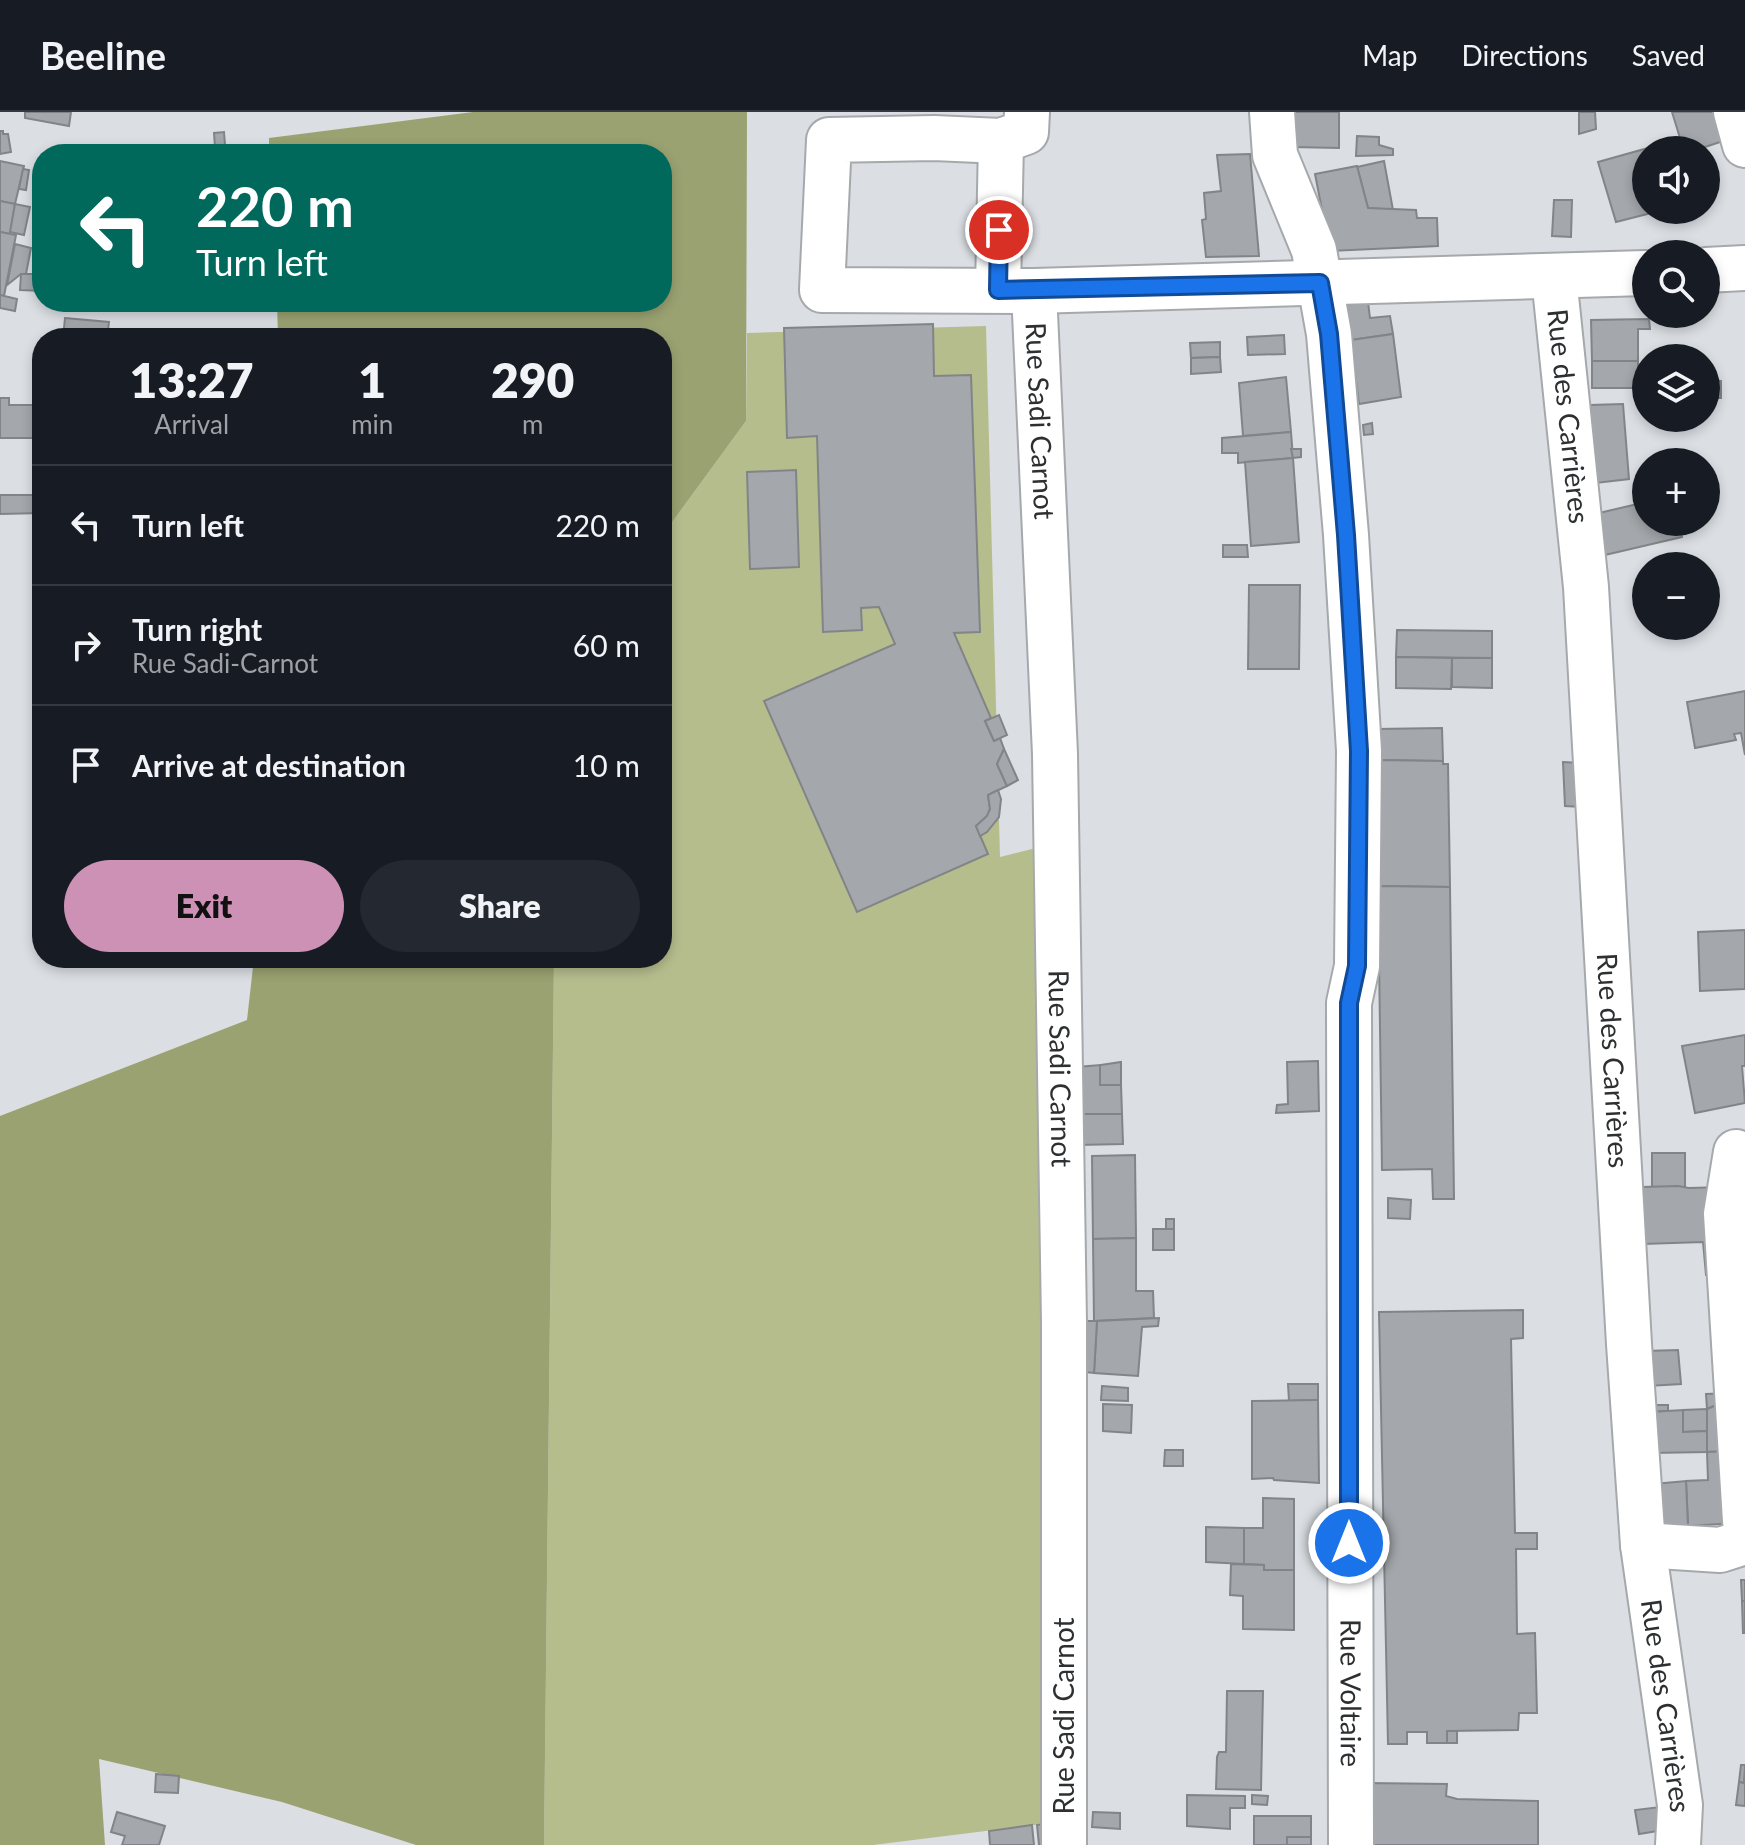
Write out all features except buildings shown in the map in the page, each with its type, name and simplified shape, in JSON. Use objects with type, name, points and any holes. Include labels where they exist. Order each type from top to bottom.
[{"type":"street","name":"Rue Voltaire","points":[[1272,112],[1275,155],[1314,250],[1329,334],[1345,519],[1359,751],[1357,966],[1349,1003],[1351,1845]]},
{"type":"street","points":[[1736,112],[1745,145]]},
{"type":"street","points":[[1014,126],[934,125],[829,140],[822,290],[1016,291],[1632,274]]},
{"type":"street","name":"Rue Sadi Carnot","points":[[1014,126],[1016,291],[1055,754],[1064,1323],[1064,1845]]},
{"type":"street","points":[[1720,269],[1745,268]]},
{"type":"street","name":"Rue des Carrières","points":[[1554,277],[1589,618],[1643,1545],[1680,1805],[1678,1845]]},
{"type":"street","points":[[1736,1152],[1726,1214],[1745,1521]]},
{"type":"street","points":[[1643,1545],[1720,1550],[1745,1542]]},
{"type":"green space","points":[[473,112],[747,112],[746,421],[672,522],[672,328],[278,328],[277,312],[672,312],[672,144],[269,144],[269,138]]},
{"type":"green space","points":[[986,326],[1000,857],[1044,846],[1051,1823],[873,1845],[544,1845],[554,968],[672,968],[672,522],[746,421],[747,333]]},
{"type":"green space","points":[[253,968],[554,968],[544,1845],[416,1845],[282,1802],[99,1759],[105,1845],[0,1845],[0,1116],[247,1020]]},
{"type":"route","points":[[999,230],[998,290],[1320,283],[1329,334],[1346,535],[1359,751],[1357,966],[1349,1003],[1349,1543]]}]
